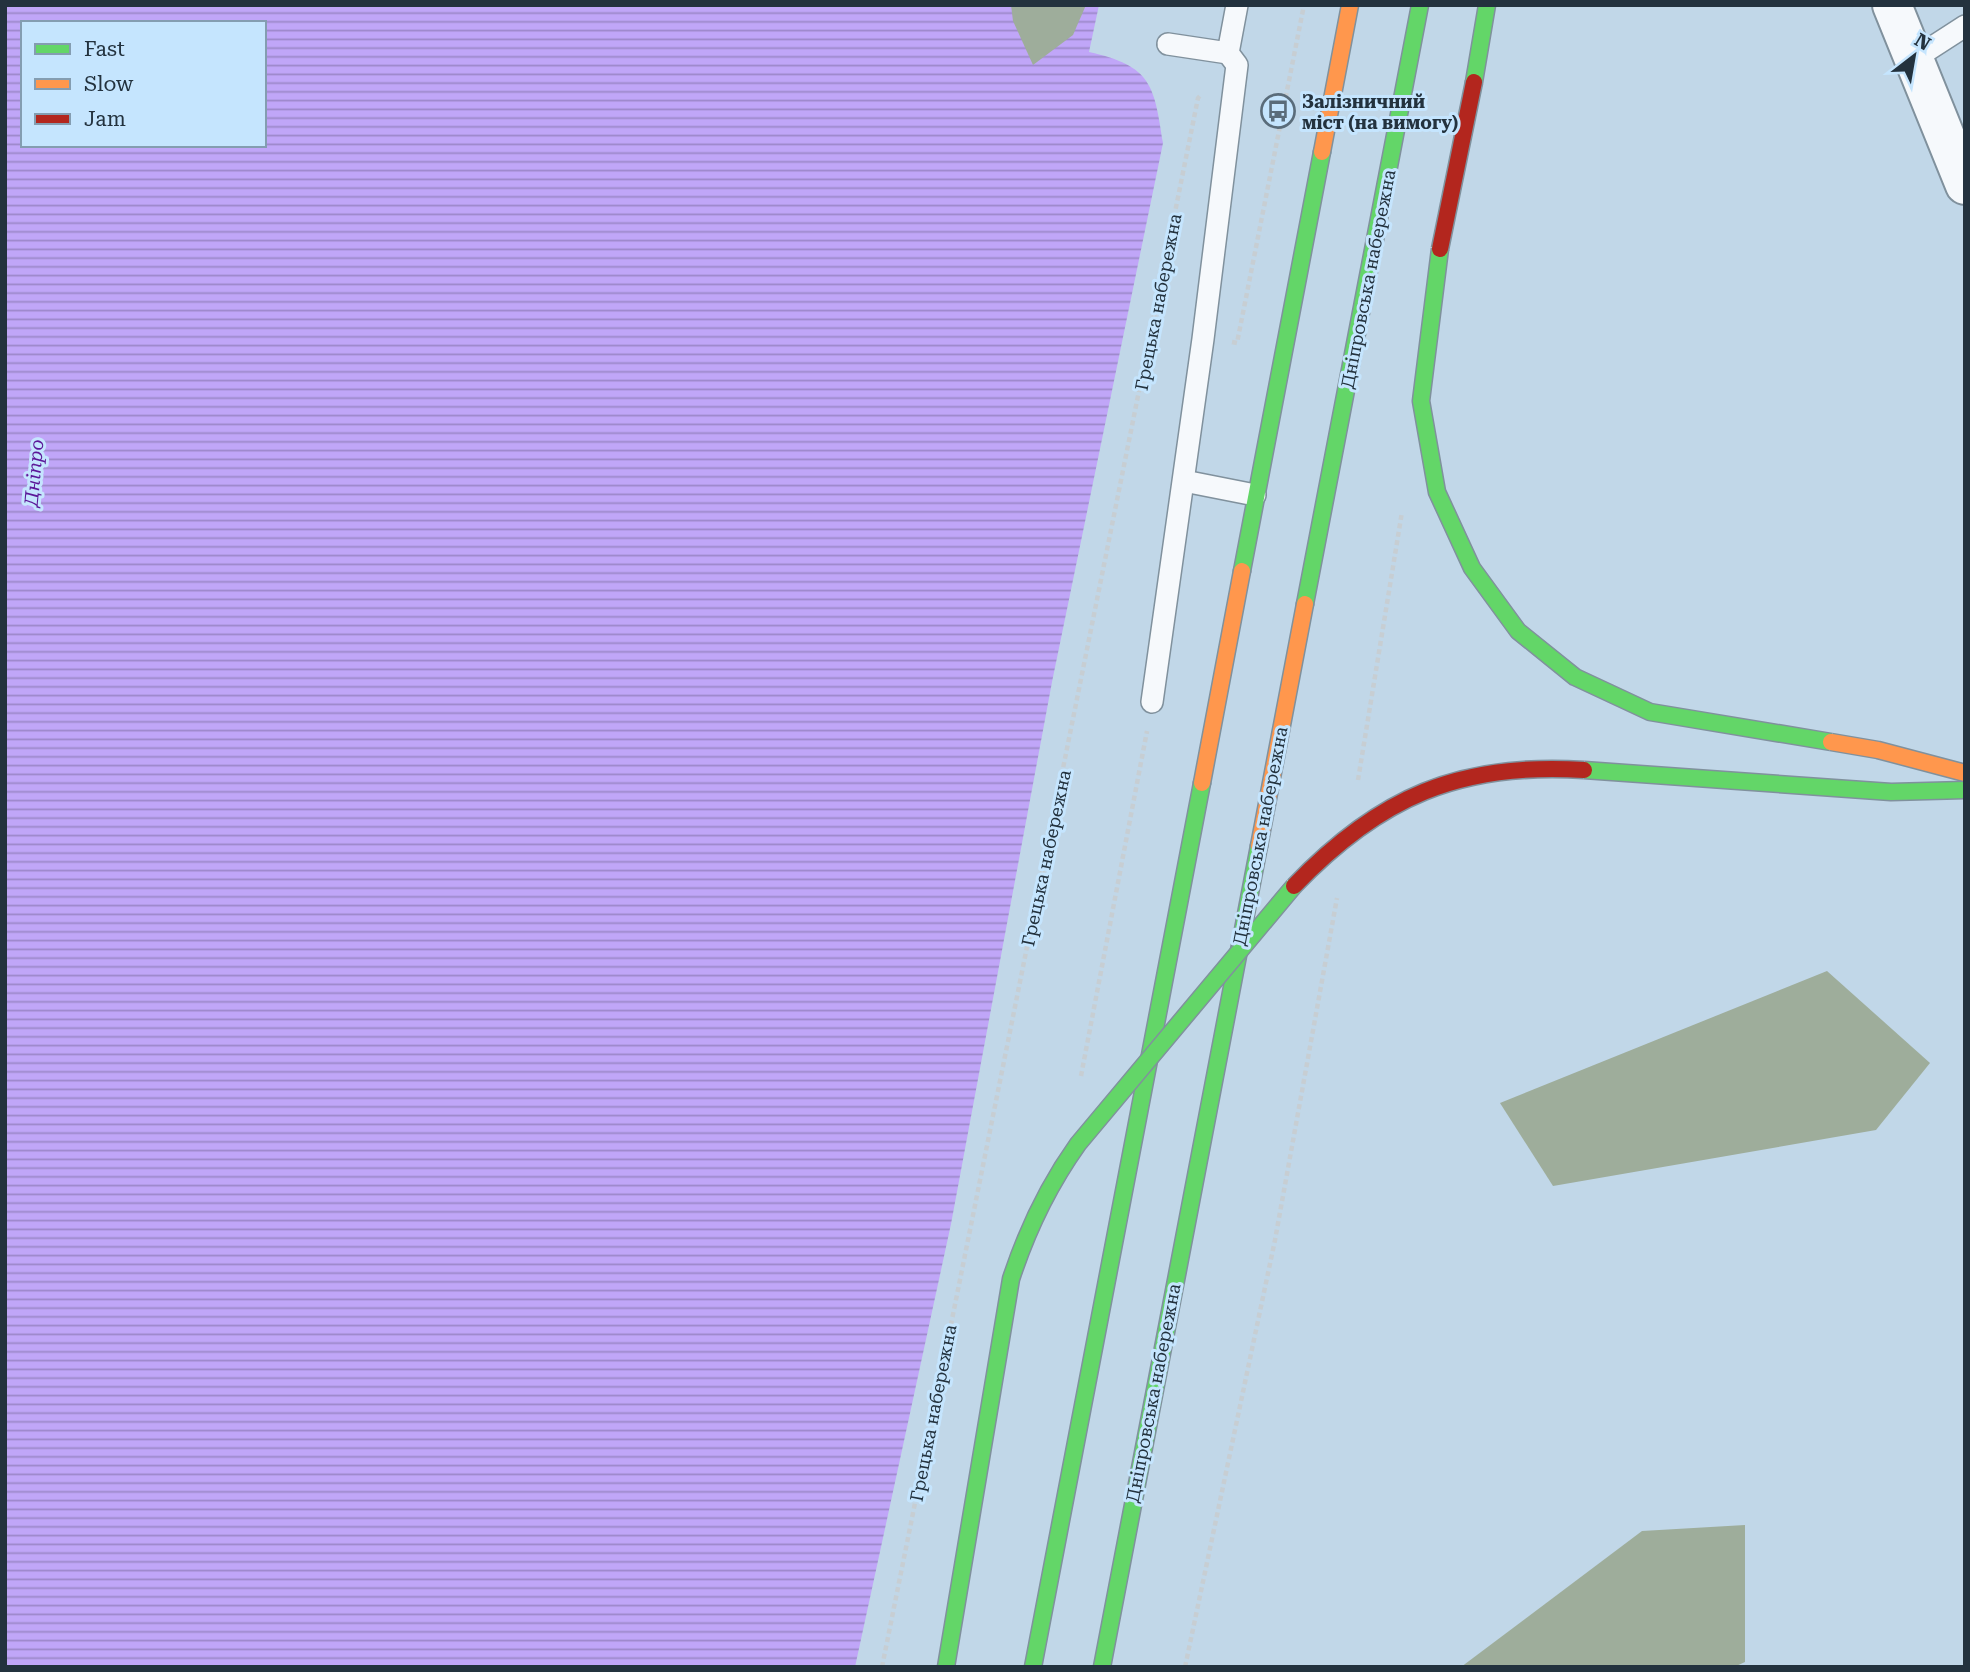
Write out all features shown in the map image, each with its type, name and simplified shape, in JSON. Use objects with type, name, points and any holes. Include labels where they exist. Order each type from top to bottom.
[{"type":"main road","points":[[1033,1667],[1350,5]]},
{"type":"main road","name":"Дніпровська набережна","points":[[1102,1667],[1420,5]]},
{"type":"main road","points":[[1487,5],[1438,258],[1421,401],[1437,492],[1472,568],[1518,631],[1576,677],[1650,712],[1878,750],[1965,773]]},
{"type":"main road","points":[[946,1667],[1011,1279],[1026,1232],[1047,1186],[1078,1144],[1276,904],[1325,853],[1385,809],[1450,780],[1509,770],[1563,769],[1891,792],[1965,790]]},
{"type":"street","points":[[1892,5],[1965,185]]},
{"type":"lane","points":[[1152,702],[1184,481],[1237,5]]},
{"type":"lane","points":[[1914,59],[1965,26]]},
{"type":"lane","points":[[1168,44],[1232,59]]},
{"type":"lane","points":[[1184,481],[1255,495]]},
{"type":"path","points":[[1237,343],[1304,5]]},
{"type":"path","name":"Грецька набережна","points":[[882,1667],[1198,98],[1232,59]]},
{"type":"path","points":[[1357,790],[1404,501]]},
{"type":"path","points":[[1079,1084],[1152,702]]},
{"type":"path","points":[[1185,1667],[1275,1240],[1338,894]]},
{"type":"water","name":"Дніпро","points":[[5,5],[1099,5],[1089,52],[1126,64],[1138,72],[1152,92],[1163,143],[1052,682],[951,1224],[855,1667],[5,1667]]},
{"type":"building","points":[[1011,5],[1086,5],[1073,35],[1033,65],[1013,21]]},
{"type":"building","points":[[1827,971],[1930,1063],[1876,1130],[1553,1186],[1500,1103]]},
{"type":"building","points":[[1745,1525],[1745,1662],[1734,1667],[1461,1667],[1642,1531]]},
{"type":"traffic: fast","points":[[1305,604],[1420,5]]},
{"type":"traffic: fast","points":[[1474,82],[1487,5]]},
{"type":"traffic: fast","points":[[1242,571],[1322,152]]},
{"type":"traffic: fast","points":[[1440,249],[1421,401],[1437,492],[1472,568],[1518,631],[1575,677],[1650,712],[1831,742]]},
{"type":"traffic: fast","points":[[1584,770],[1891,792],[1965,790]]},
{"type":"traffic: fast","points":[[1033,1667],[1202,783]]},
{"type":"traffic: fast","points":[[1102,1667],[1259,846]]},
{"type":"traffic: fast","points":[[946,1667],[1011,1279],[1031,1226],[1057,1176],[1078,1144],[1294,886]]},
{"type":"traffic: slow","points":[[1322,152],[1350,5]]},
{"type":"traffic: slow","points":[[1202,783],[1242,571]]},
{"type":"traffic: slow","points":[[1259,846],[1305,604]]},
{"type":"traffic: slow","points":[[1831,742],[1878,750],[1965,773]]},
{"type":"traffic: jam","points":[[1440,249],[1474,82]]},
{"type":"traffic: jam","points":[[1294,886],[1358,829],[1390,808],[1424,792],[1460,780],[1498,772],[1584,770]]},
{"type":"place","name":"Залізничний міст (на вимогу)","points":[[1278,111]]}]
